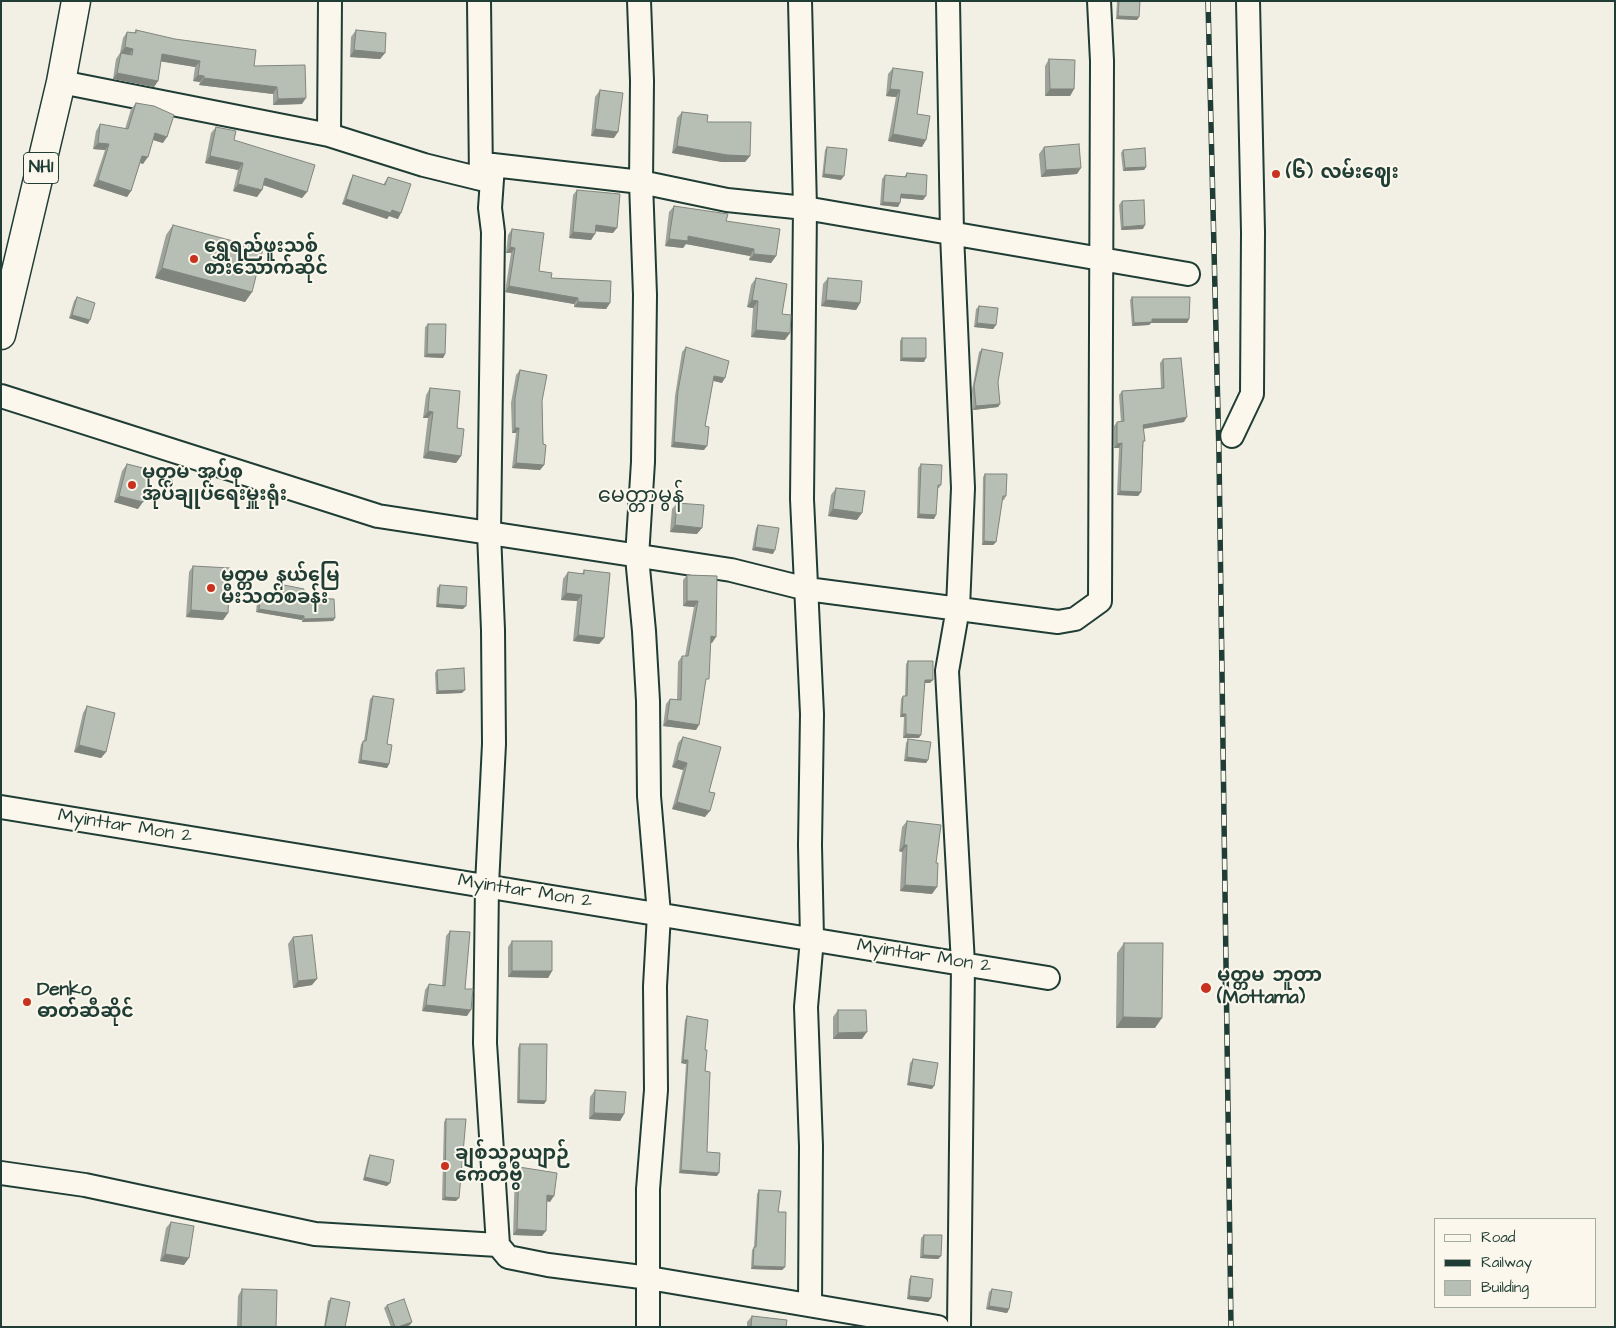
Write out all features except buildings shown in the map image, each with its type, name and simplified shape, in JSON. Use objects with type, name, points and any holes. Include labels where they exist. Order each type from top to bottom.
[{"type":"highway","name":"NH1","points":[[1,335],[61,82],[76,1]]},
{"type":"street","points":[[329,135],[330,1]]},
{"type":"street","points":[[479,1],[487,172],[493,232],[488,533],[493,630],[494,744],[487,886],[485,1043],[498,1245],[508,1256],[548,1265],[649,1278],[938,1327]]},
{"type":"street","points":[[638,1],[642,81],[640,182],[645,295],[643,462],[637,557],[644,630],[648,701],[649,796],[658,914],[655,986],[656,1090],[648,1189],[648,1327]]},
{"type":"street","points":[[800,1],[805,208],[802,499],[812,714],[810,845],[812,939],[806,1007],[812,1146],[810,1305]]},
{"type":"street","points":[[948,1],[952,234],[963,488],[958,608],[947,671],[963,964],[959,1327]]},
{"type":"street","points":[[1,396],[378,516],[731,570],[807,589],[1058,622],[1075,619],[1100,601],[1102,61],[1099,1]]},
{"type":"street","points":[[1232,436],[1252,394],[1253,232],[1248,1]]},
{"type":"street","points":[[61,82],[329,135],[424,165],[487,172],[640,182],[728,200],[805,208],[1188,274]]},
{"type":"street","name":"Myinttar Mon 2","points":[[1,807],[1048,978]]},
{"type":"street","points":[[1,1172],[85,1185],[315,1234],[498,1245]]},
{"type":"railway","points":[[1208,1],[1219,455],[1231,1327]]},
{"type":"place","name":"(၆) လမ်းဈေး","points":[[1276,174]]},
{"type":"place","name":"ရွှေရည်ဖူးသစ် စားသောက်ဆိုင်","points":[[194,259]]},
{"type":"place","name":"မုတ္တမ အုပ်စု အုပ်ချုပ်ရေးမှူးရုံး","points":[[132,485]]},
{"type":"place","name":"မုတ္တမ နယ်မြေ မီးသတ်စခန်း","points":[[211,588]]},
{"type":"place","name":"မုတ္တမ ဘူတာ (Mottama)","points":[[1206,988]]},
{"type":"place","name":"Denko ဓာတ်ဆီဆိုင်","points":[[27,1002]]},
{"type":"place","name":"ချစ်သူဥယျာဉ် ကေတီဗွီ","points":[[445,1166]]},
{"type":"district","name":"မေတ္တာမွန်","points":[[641,498]]}]
